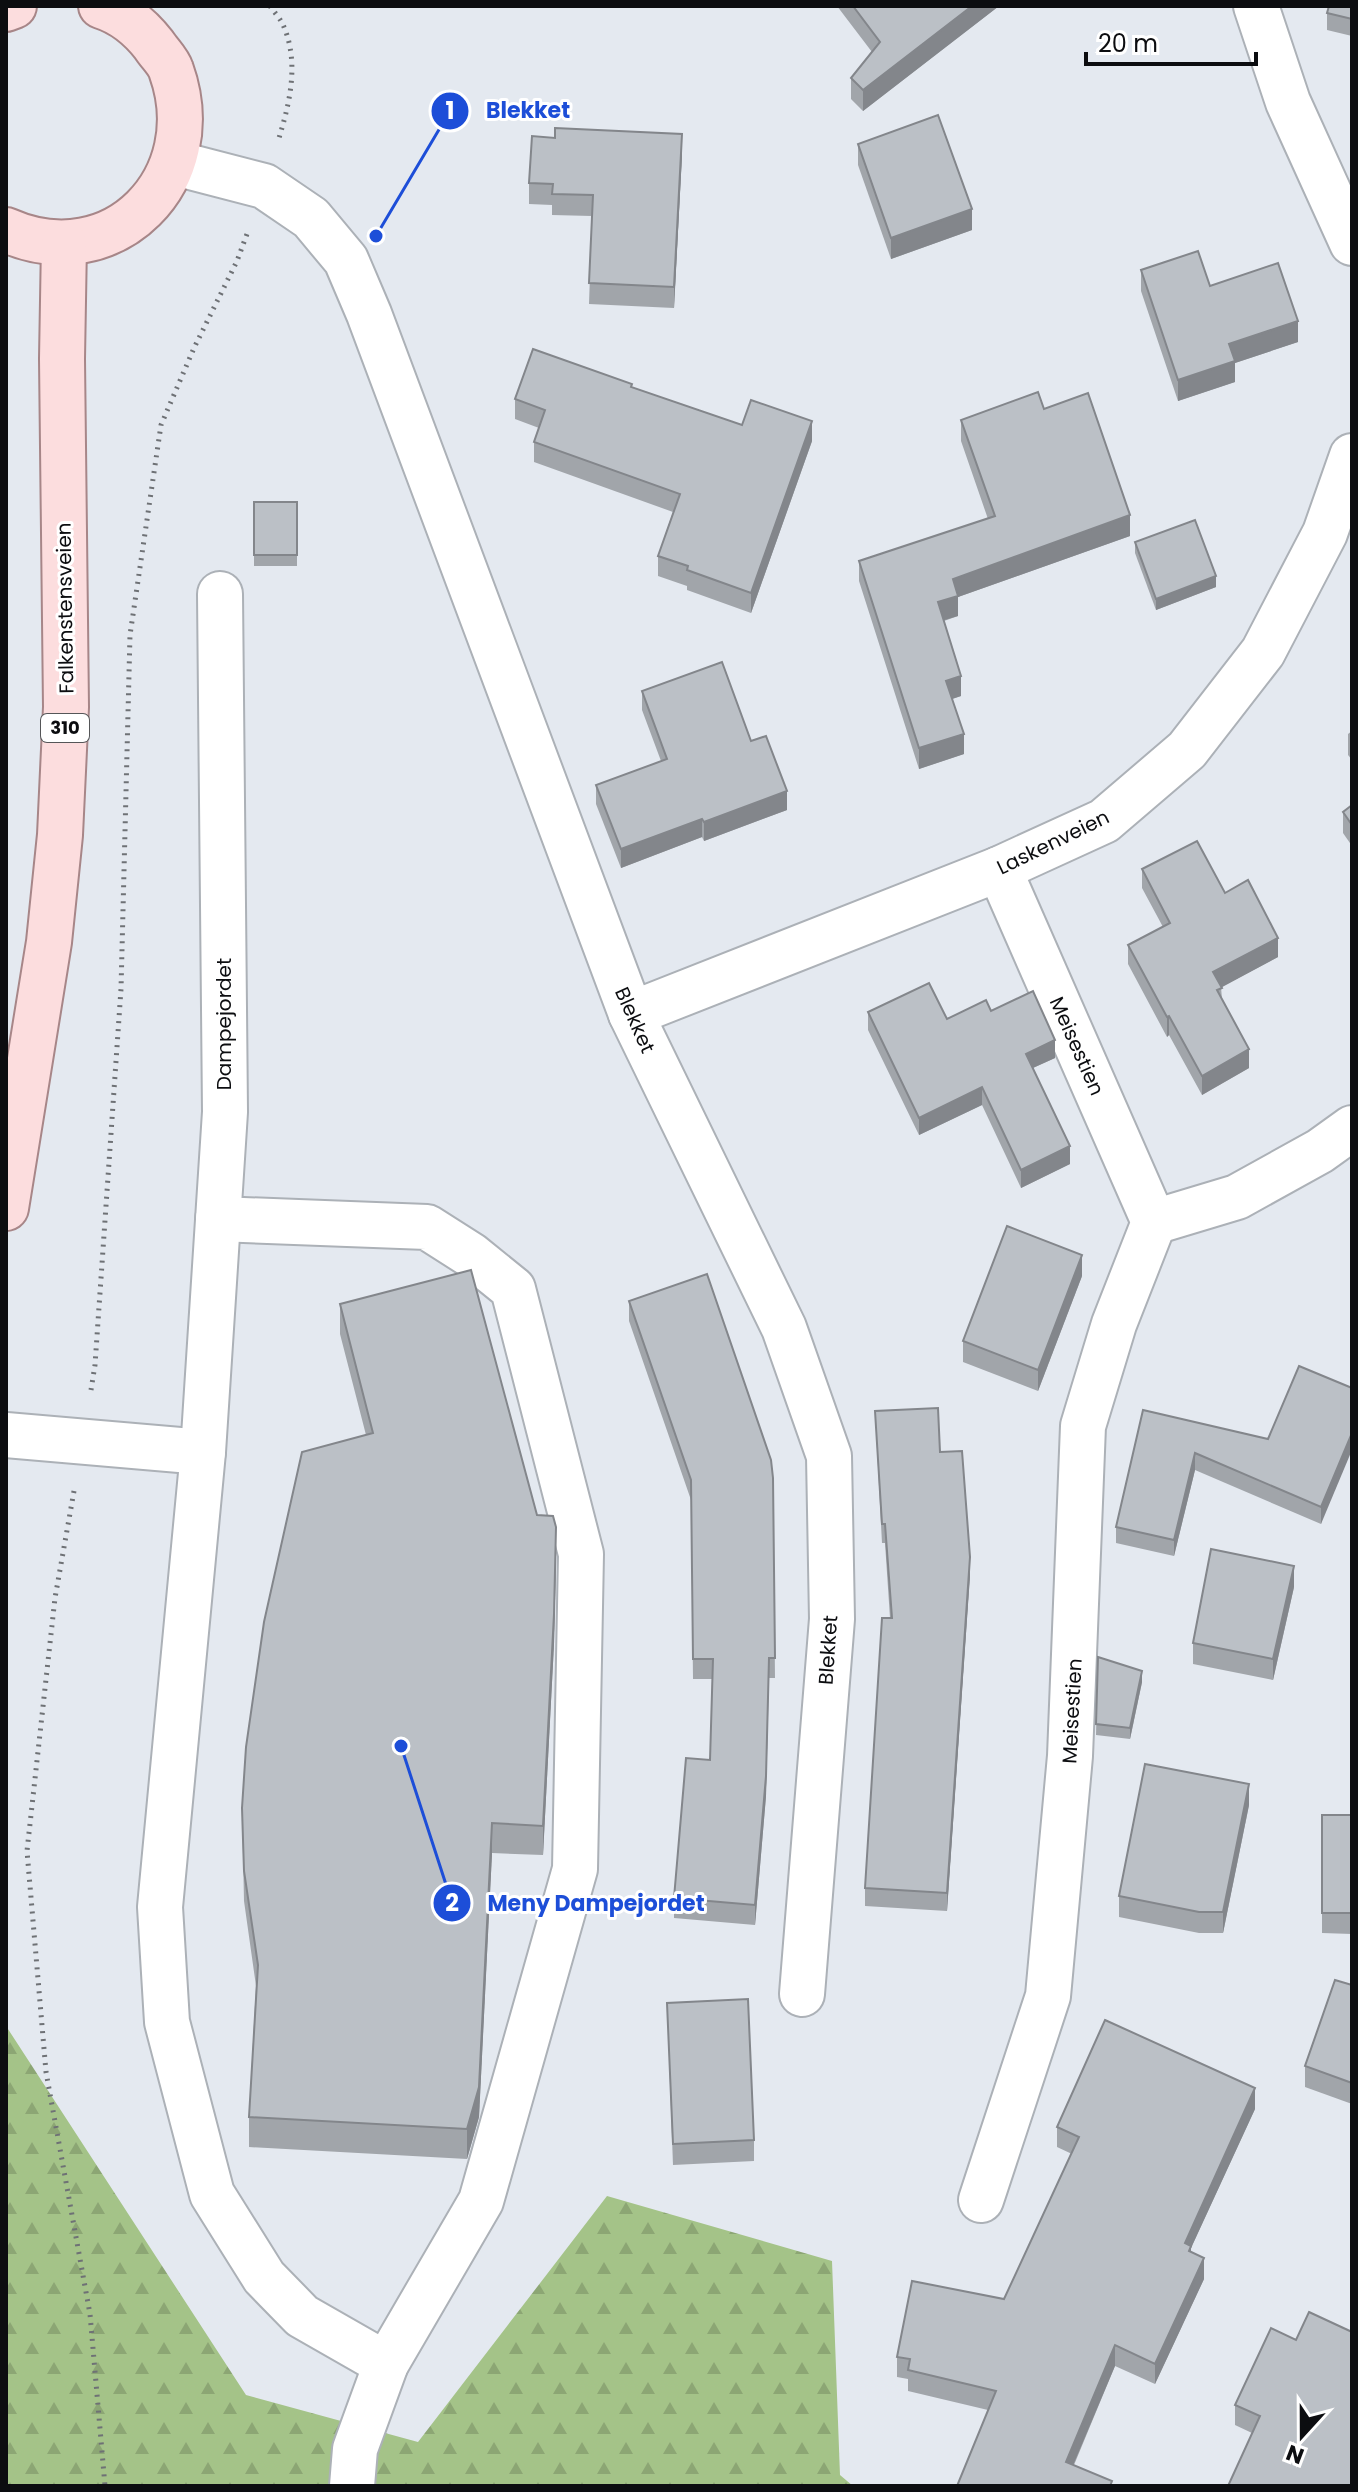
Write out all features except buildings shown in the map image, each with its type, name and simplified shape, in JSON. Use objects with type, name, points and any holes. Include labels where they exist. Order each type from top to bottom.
[{"type":"main road","points":[[6,9],[14,6]]},
{"type":"main road","points":[[6,230],[26,239],[64,243],[99,237],[132,220],[157,195],[175,163],[182,114],[170,67],[148,17],[101,6]]},
{"type":"main road","name":"Falkenstensveien","points":[[6,1208],[49,942],[60,835],[66,707],[62,359],[64,243]]},
{"type":"street","points":[[1256,6],[1288,102],[1352,243]]},
{"type":"street","name":"Blekket","points":[[175,163],[264,186],[311,218],[346,260],[375,329],[631,1014],[784,1328],[829,1456],[832,1619],[802,1994]]},
{"type":"street","name":"Laskenveien","points":[[631,1014],[999,869],[1104,821],[1187,750],[1263,652],[1325,533],[1352,456]]},
{"type":"street","name":"Dampejordet","points":[[220,594],[225,1112],[203,1452],[160,1907],[167,2022],[212,2194],[264,2277],[302,2316],[386,2364]]},
{"type":"street","name":"Meisestien","points":[[981,2200],[1048,1996],[1070,1756],[1083,1426],[1114,1324],[1154,1222],[999,869]]},
{"type":"street","points":[[1154,1222],[1237,1197],[1320,1151],[1352,1128]]},
{"type":"street","points":[[218,1219],[427,1227],[471,1255],[513,1289],[581,1554],[575,1869],[481,2201],[386,2364],[355,2449],[352,2486]]},
{"type":"street","points":[[6,1435],[203,1452]]},
{"type":"path","points":[[105,2486],[90,2314],[46,2072],[27,1851],[55,1598],[95,1365],[121,989],[130,635],[161,425],[194,348],[237,261],[288,109],[293,69],[284,26],[270,6]]},
{"type":"green space","points":[[6,2026],[246,2395],[418,2442],[607,2196],[832,2261],[840,2475],[853,2486],[6,2486]]},
{"type":"place","name":"Blekket","points":[[376,236]]},
{"type":"place","name":"Meny Dampejordet","points":[[401,1746]]}]
